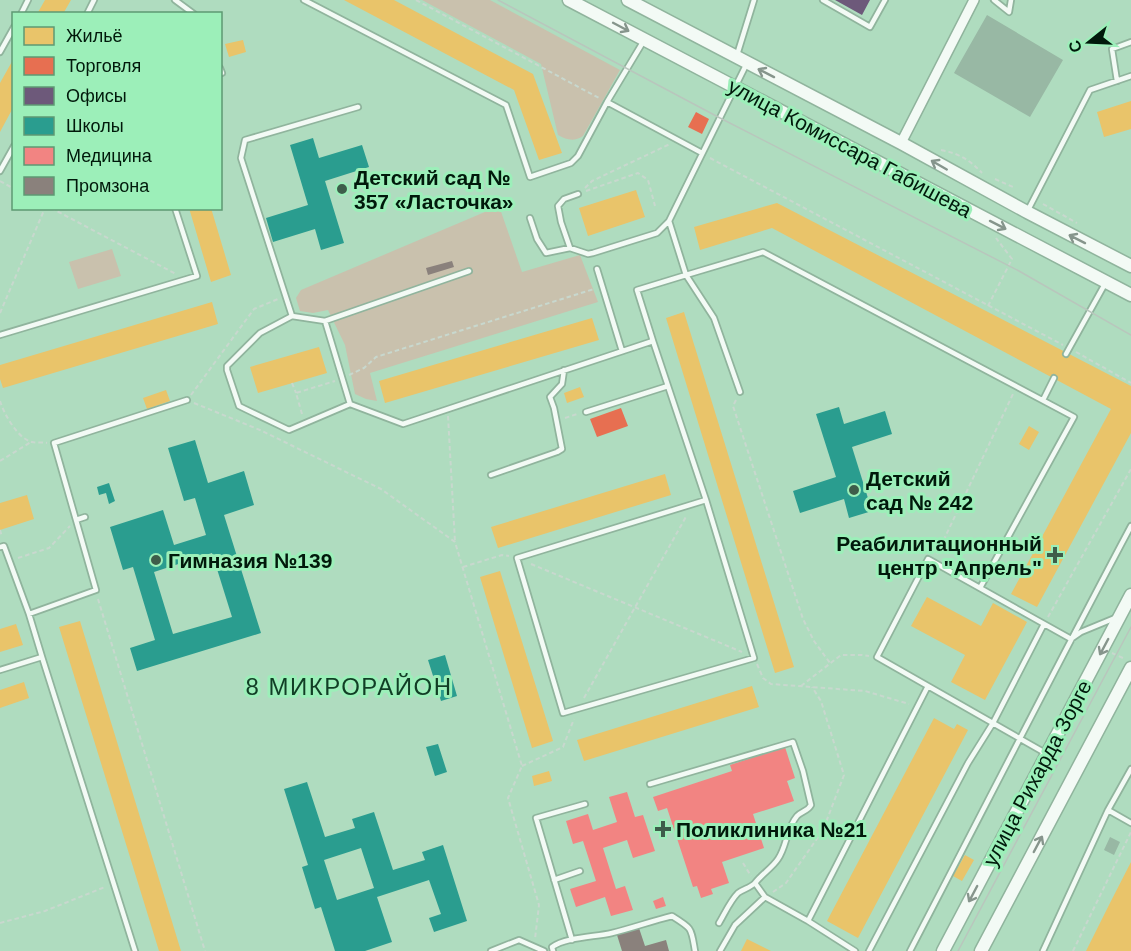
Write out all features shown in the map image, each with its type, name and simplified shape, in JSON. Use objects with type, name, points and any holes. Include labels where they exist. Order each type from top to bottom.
[{"type":"street","name":"улица Комиссара Габишева","points":[[569,0],[1131,295]]},
{"type":"street","name":"улица Комиссара Габишева","points":[[628,0],[1131,266]]},
{"type":"street","points":[[901,143],[975,0]]},
{"type":"street","name":"улица Рихарда Зорге","points":[[943,951],[1131,596]]},
{"type":"street","name":"улица Рихарда Зорге","points":[[981,951],[1131,668]]},
{"type":"lane","points":[[175,0],[191,12]]},
{"type":"lane","points":[[304,0],[506,105],[530,177],[571,163],[578,156],[644,39]]},
{"type":"lane","points":[[530,218],[537,239],[546,253],[570,249],[588,254],[657,233],[669,221],[735,87],[754,0]]},
{"type":"lane","points":[[824,0],[870,27],[885,0]]},
{"type":"lane","points":[[994,0],[1009,12],[1011,0]]},
{"type":"lane","points":[[0,52],[12,31]]},
{"type":"lane","points":[[1117,81],[1112,49],[1131,42]]},
{"type":"lane","points":[[1027,212],[1090,90],[1131,76]]},
{"type":"lane","points":[[607,102],[702,153]]},
{"type":"lane","points":[[292,316],[241,158],[245,140],[358,107]]},
{"type":"lane","points":[[0,171],[12,150]]},
{"type":"lane","points":[[570,249],[558,206],[564,199],[578,194]]},
{"type":"lane","points":[[0,335],[197,276],[176,210]]},
{"type":"lane","points":[[669,221],[686,275],[714,318],[740,392]]},
{"type":"lane","points":[[706,500],[518,558],[563,713],[754,658],[706,500],[637,290],[686,275],[763,252],[1074,417],[980,588]]},
{"type":"lane","points":[[597,269],[622,351]]},
{"type":"lane","points":[[470,271],[325,321],[292,316],[260,333],[227,366],[226,370],[239,406],[289,430],[351,404],[403,424],[653,341]]},
{"type":"lane","points":[[1067,351],[1106,282]]},
{"type":"lane","points":[[325,321],[351,404]]},
{"type":"lane","points":[[491,475],[557,452],[562,448],[550,397],[562,384],[564,370]]},
{"type":"lane","points":[[1043,400],[1054,378]]},
{"type":"lane","points":[[586,412],[668,386]]},
{"type":"lane","points":[[29,614],[96,590],[54,443],[187,400]]},
{"type":"lane","points":[[76,520],[85,517]]},
{"type":"lane","points":[[910,951],[1131,526]]},
{"type":"lane","points":[[0,547],[4,546],[29,614],[135,951]]},
{"type":"lane","points":[[1047,754],[877,657],[928,559],[1071,639]]},
{"type":"lane","points":[[1071,639],[1081,632],[1120,616]]},
{"type":"lane","points":[[869,951],[1044,624]]},
{"type":"lane","points":[[0,670],[42,657]]},
{"type":"lane","points":[[808,921],[928,686]]},
{"type":"lane","points":[[650,784],[793,742],[804,771],[812,805],[797,816],[790,826],[778,859],[750,888],[741,891],[733,898],[719,923]]},
{"type":"lane","points":[[1042,951],[1108,810],[1131,769]]},
{"type":"lane","points":[[572,940],[536,818],[585,804]]},
{"type":"lane","points":[[1108,810],[1131,823]]},
{"type":"lane","points":[[554,880],[580,871]]},
{"type":"lane","points":[[755,883],[765,897],[855,951]]},
{"type":"lane","points":[[720,951],[735,924],[765,897]]},
{"type":"lane","points":[[553,951],[552,947],[555,945],[612,933],[672,916],[685,923],[693,933],[695,951]]},
{"type":"lane","points":[[491,951],[519,940],[544,951]]},
{"type":"path","points":[[416,0],[607,102]]},
{"type":"path","points":[[578,194],[592,181],[678,141]]},
{"type":"path","points":[[702,153],[988,306],[1067,351],[1131,383]]},
{"type":"path","points":[[578,194],[638,173],[648,180],[654,206]]},
{"type":"path","points":[[0,313],[44,210]]},
{"type":"path","points":[[55,210],[185,279]]},
{"type":"path","points":[[988,306],[1012,259],[994,237]]},
{"type":"path","points":[[296,393],[342,378],[364,368],[376,357],[602,286]]},
{"type":"path","points":[[286,295],[254,309],[187,400],[260,430],[381,489],[455,542]]},
{"type":"path","points":[[292,383],[305,423]]},
{"type":"path","points":[[934,562],[1017,386]]},
{"type":"path","points":[[740,392],[733,406],[803,619],[814,641],[830,663]]},
{"type":"path","points":[[0,401],[3,411],[14,428],[31,442]]},
{"type":"path","points":[[448,409],[455,542],[522,766]]},
{"type":"path","points":[[557,421],[586,412]]},
{"type":"path","points":[[0,460],[31,442],[54,443]]},
{"type":"path","points":[[1044,624],[1131,469]]},
{"type":"path","points":[[534,947],[539,905],[507,798],[522,766],[563,747],[578,709],[692,504]]},
{"type":"path","points":[[9,560],[49,548],[76,520]]},
{"type":"path","points":[[463,567],[502,555],[518,558],[754,658],[763,678],[771,684],[864,691],[918,706]]},
{"type":"path","points":[[96,590],[205,951]]},
{"type":"path","points":[[801,686],[841,655],[877,657]]},
{"type":"path","points":[[1073,951],[1131,832]]},
{"type":"path","points":[[743,863],[755,883]]},
{"type":"path","points":[[0,922],[45,911],[113,883]]},
{"type":"shaded area","points":[[422,0],[490,0],[620,70],[583,136],[570,140],[558,135],[541,64]]},
{"type":"shaded area","points":[[499,206],[522,272],[580,255],[598,302],[370,373],[377,401],[355,394],[345,345],[328,310],[313,313],[300,311],[296,298],[301,290]]},
{"type":"shaded area","points":[[112,249],[121,276],[78,289],[69,262]]},
{"type":"building: Жильё","points":[[45,0],[71,0],[64,12],[38,12]]},
{"type":"building: Жильё","points":[[344,0],[394,0],[533,74],[562,153],[539,160],[514,90]]},
{"type":"building: Жильё","points":[[243,40],[246,52],[229,57],[225,44]]},
{"type":"building: Жильё","points":[[12,62],[12,110],[0,132],[0,83]]},
{"type":"building: Жильё","points":[[1131,101],[1131,129],[1104,137],[1097,112]]},
{"type":"building: Жильё","points":[[636,190],[645,217],[588,236],[579,208]]},
{"type":"building: Жильё","points":[[777,203],[1131,386],[1131,433],[1037,607],[1011,594],[1111,409],[772,228],[700,250],[694,227]]},
{"type":"building: Жильё","points":[[190,210],[212,210],[231,275],[211,282]]},
{"type":"building: Жильё","points":[[212,302],[218,324],[3,388],[0,379],[0,365]]},
{"type":"building: Жильё","points":[[684,312],[794,667],[775,673],[666,318]]},
{"type":"building: Жильё","points":[[592,318],[599,340],[385,403],[379,381]]},
{"type":"building: Жильё","points":[[319,347],[327,373],[258,393],[250,367]]},
{"type":"building: Жильё","points":[[580,387],[584,397],[567,403],[564,393]]},
{"type":"building: Жильё","points":[[166,390],[170,401],[147,409],[143,398]]},
{"type":"building: Жильё","points":[[1029,426],[1039,432],[1029,450],[1019,444]]},
{"type":"building: Жильё","points":[[665,474],[671,495],[498,548],[491,527]]},
{"type":"building: Жильё","points":[[27,495],[34,519],[0,530],[0,503]]},
{"type":"building: Жильё","points":[[500,571],[553,741],[532,748],[480,577]]},
{"type":"building: Жильё","points":[[927,597],[981,626],[993,603],[1027,622],[985,700],[951,682],[965,655],[911,626]]},
{"type":"building: Жильё","points":[[80,621],[181,951],[159,951],[59,627]]},
{"type":"building: Жильё","points":[[16,624],[23,645],[0,652],[0,629]]},
{"type":"building: Жильё","points":[[24,682],[29,698],[0,708],[0,690]]},
{"type":"building: Жильё","points":[[752,686],[759,707],[584,761],[577,740]]},
{"type":"building: Жильё","points":[[934,718],[954,729],[957,724],[968,730],[858,938],[827,921]]},
{"type":"building: Жильё","points":[[549,771],[552,781],[534,786],[532,776]]},
{"type":"building: Жильё","points":[[965,855],[974,860],[962,881],[953,876]]},
{"type":"building: Жильё","points":[[1131,862],[1131,951],[1086,951],[1111,901]]},
{"type":"building: Жильё","points":[[747,939],[771,951],[741,951]]},
{"type":"building: Торговля","points":[[696,112],[709,119],[702,134],[688,127]]},
{"type":"building: Торговля","points":[[621,408],[628,426],[597,437],[590,419]]},
{"type":"building: Офисы","points":[[835,0],[870,0],[862,15]]},
{"type":"building: Школы","points":[[313,138],[319,158],[362,145],[369,167],[325,181],[344,243],[321,250],[315,229],[273,242],[266,218],[308,205],[290,145]]},
{"type":"building: Школы","points":[[839,407],[844,424],[885,411],[892,434],[852,447],[872,511],[849,518],[844,499],[800,513],[793,491],[836,477],[816,414]]},
{"type":"building: Школы","name":"Гимназия №139","points":[[195,440],[208,483],[244,471],[254,505],[224,515],[261,633],[137,671],[130,648],[155,640],[133,567],[123,570],[110,527],[163,510],[174,545],[206,535],[195,498],[184,501],[168,448]],"holes":[[[212,553],[232,617],[173,634],[154,572]]]},
{"type":"building: Школы","points":[[109,483],[115,501],[109,504],[106,493],[99,495],[97,487]]},
{"type":"building: Школы","points":[[445,655],[457,696],[441,701],[428,660]]},
{"type":"building: Школы","points":[[438,744],[447,772],[435,776],[426,747]]},
{"type":"building: Школы","points":[[307,782],[325,837],[355,828],[352,819],[374,812],[393,870],[425,860],[422,852],[443,845],[467,921],[434,932],[429,918],[441,914],[429,880],[377,897],[392,942],[365,951],[335,951],[321,907],[315,909],[302,867],[308,865],[284,789]],"holes":[[[361,848],[374,888],[337,900],[324,860]]]},
{"type":"building: Медицина","points":[[785,747],[795,778],[787,781],[794,801],[753,814],[764,848],[722,862],[729,883],[711,889],[713,894],[701,898],[697,886],[693,887],[667,808],[658,811],[653,797],[732,771],[730,765]]},
{"type":"building: Медицина","points":[[627,792],[635,817],[643,815],[655,851],[633,858],[627,840],[603,848],[616,889],[625,886],[633,910],[611,916],[605,897],[576,907],[570,889],[596,881],[583,841],[573,844],[566,821],[588,814],[593,830],[617,822],[609,797]]},
{"type":"building: Медицина","points":[[663,897],[666,906],[656,909],[653,901]]},
{"type":"building: Промзона","points":[[452,261],[454,267],[428,275],[426,268]]},
{"type":"building: Промзона","points":[[639,928],[645,946],[666,940],[669,951],[622,951],[617,935]]},
{"type":"building: Прочее","points":[[987,15],[1063,60],[1030,117],[954,73]]},
{"type":"building: Прочее","points":[[1110,837],[1120,842],[1114,855],[1104,850]]},
{"type":"tram line","points":[[498,0],[720,118],[1019,271],[1131,335]]},
{"type":"tram line","points":[[958,951],[1131,627]]},
{"type":"place","name":"Детский сад № 357 «Ласточка»","points":[[342,189]]},
{"type":"place","name":"Детский сад № 242","points":[[854,490]]},
{"type":"place","name":"Реабилитационный центр \"Апрель\"","points":[[1055,555]]},
{"type":"place","name":"Гимназия №139","points":[[156,560]]},
{"type":"place","name":"Поликлиника №21","points":[[663,829]]},
{"type":"district","name":"8 МИКРОРАЙОН","points":[[349,686]]}]
